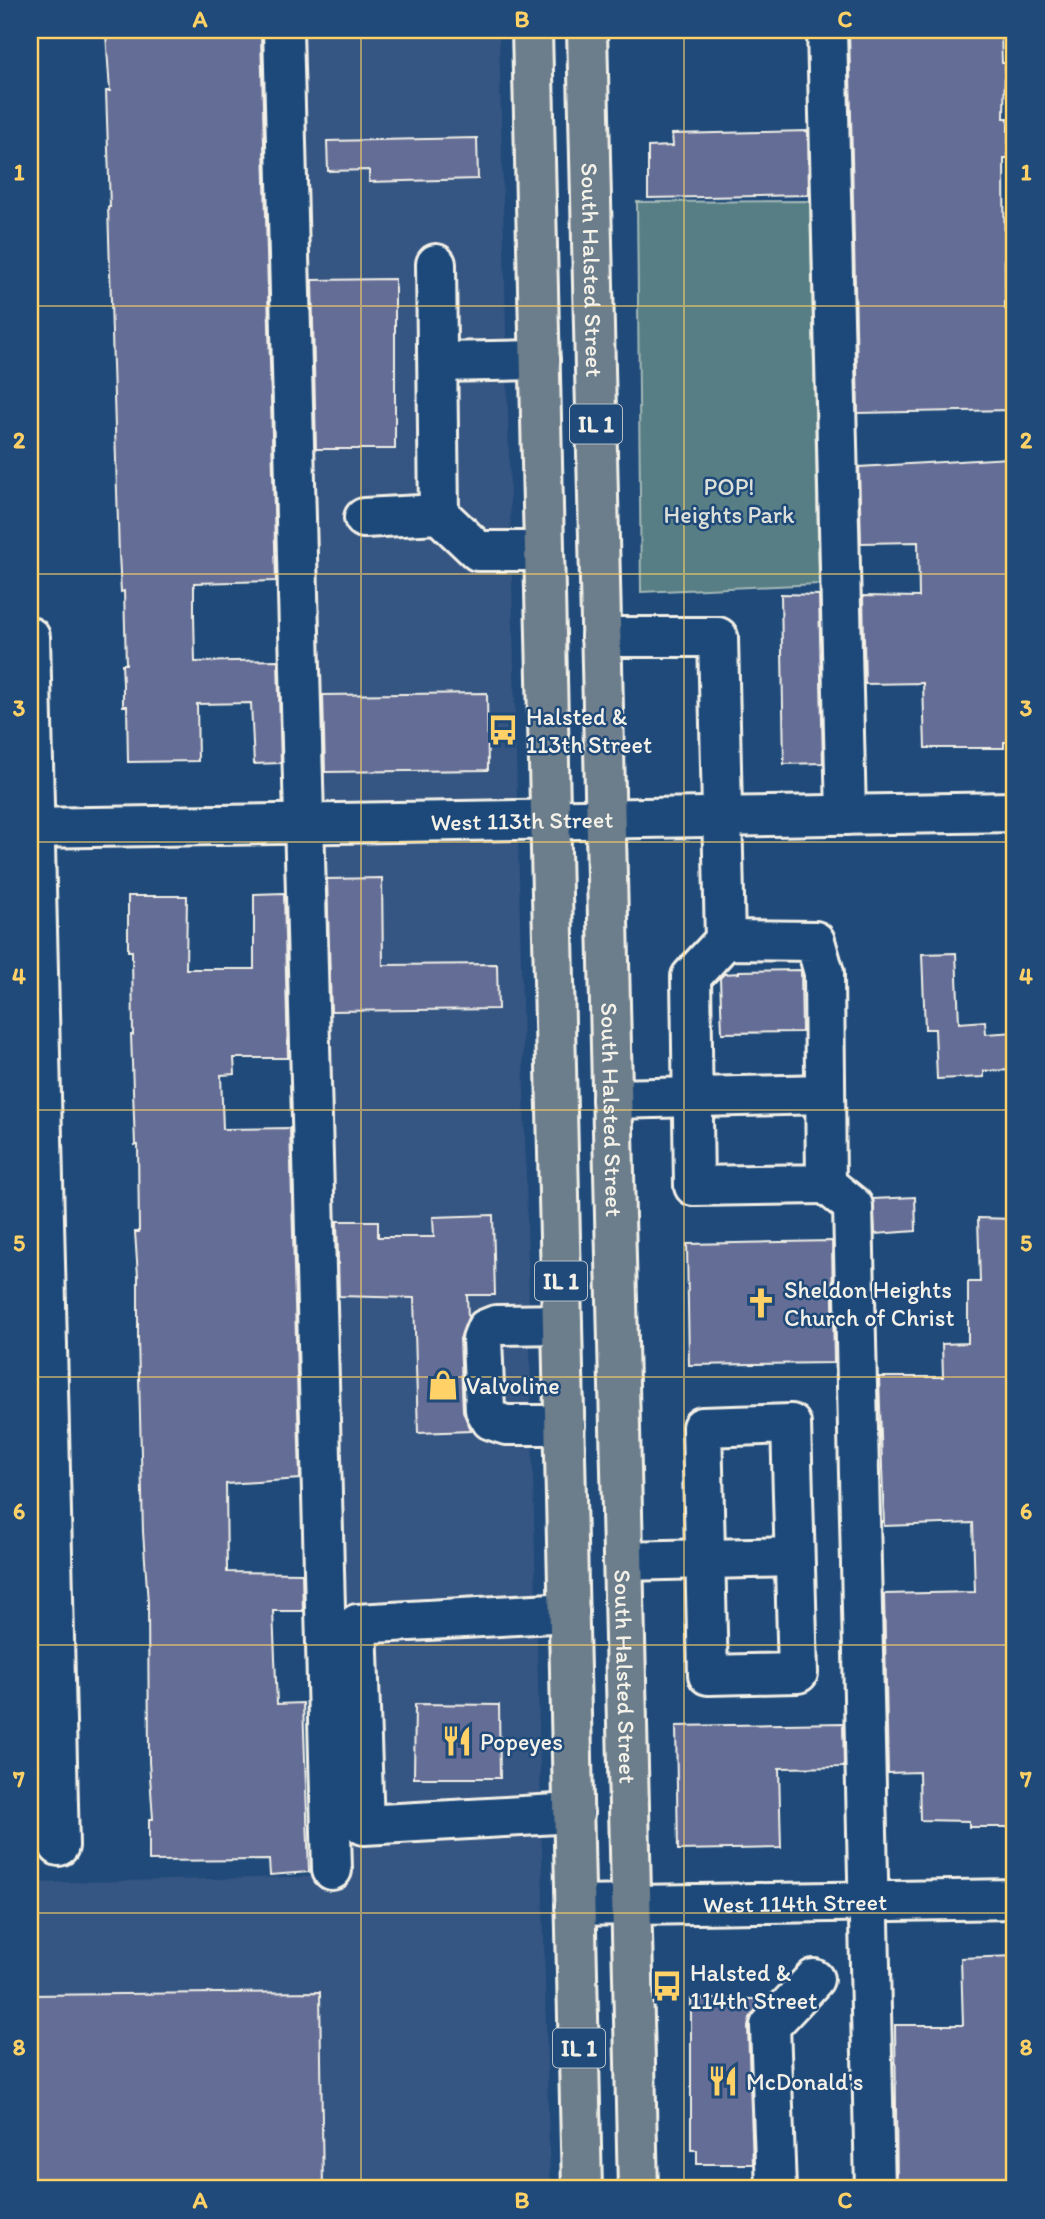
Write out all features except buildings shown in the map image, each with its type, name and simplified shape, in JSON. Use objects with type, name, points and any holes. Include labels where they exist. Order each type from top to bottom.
[{"type":"main road","name":"IL 1","points":[[532,30],[582,2189]]},
{"type":"main road","name":"South Halsted Street","points":[[587,30],[638,2189]]},
{"type":"street","points":[[283,30],[331,1870]]},
{"type":"street","points":[[827,30],[846,815]]},
{"type":"street","points":[[436,264],[439,514],[478,551],[544,551]]},
{"type":"street","points":[[438,362],[540,360]]},
{"type":"street","points":[[364,518],[439,514]]},
{"type":"street","points":[[30,637],[32,828],[59,1846]]},
{"type":"street","points":[[601,637],[718,637],[724,940],[691,977],[694,1185],[826,1184],[853,1206],[875,2189]]},
{"type":"street","name":"West 113th Street","points":[[32,828],[1015,812]]},
{"type":"street","points":[[724,940],[815,941],[824,973],[826,1184]]},
{"type":"street","points":[[612,1099],[825,1094]]},
{"type":"street","points":[[562,1324],[496,1325],[486,1329],[482,1339],[485,1410],[491,1420],[506,1425],[565,1425]]},
{"type":"street","points":[[791,1424],[798,1673],[708,1675],[705,1558],[702,1427],[791,1424]]},
{"type":"street","points":[[623,1561],[794,1557]]},
{"type":"street","points":[[569,1612],[357,1624],[364,1825],[574,1813]]},
{"type":"street","name":"West 114th Street","points":[[575,1906],[1015,1899]]},
{"type":"street","points":[[774,2187],[770,2026],[814,1979]]},
{"type":"shaded area","points":[[293,30],[499,30],[550,2189],[30,2189],[30,1883],[339,1876]]},
{"type":"green space","name":"POP! Heights Park","points":[[810,201],[819,584],[641,592],[637,202]]},
{"type":"place","name":"Halsted & 113th Street","points":[[503,730]]},
{"type":"place","name":"Sheldon Heights Church of Christ","points":[[761,1303]]},
{"type":"place","name":"Valvoline","points":[[443,1385]]},
{"type":"place","name":"Popeyes","points":[[457,1741]]},
{"type":"place","name":"Halsted & 114th Street","points":[[667,1986]]},
{"type":"place","name":"McDonald's","points":[[723,2081]]}]
